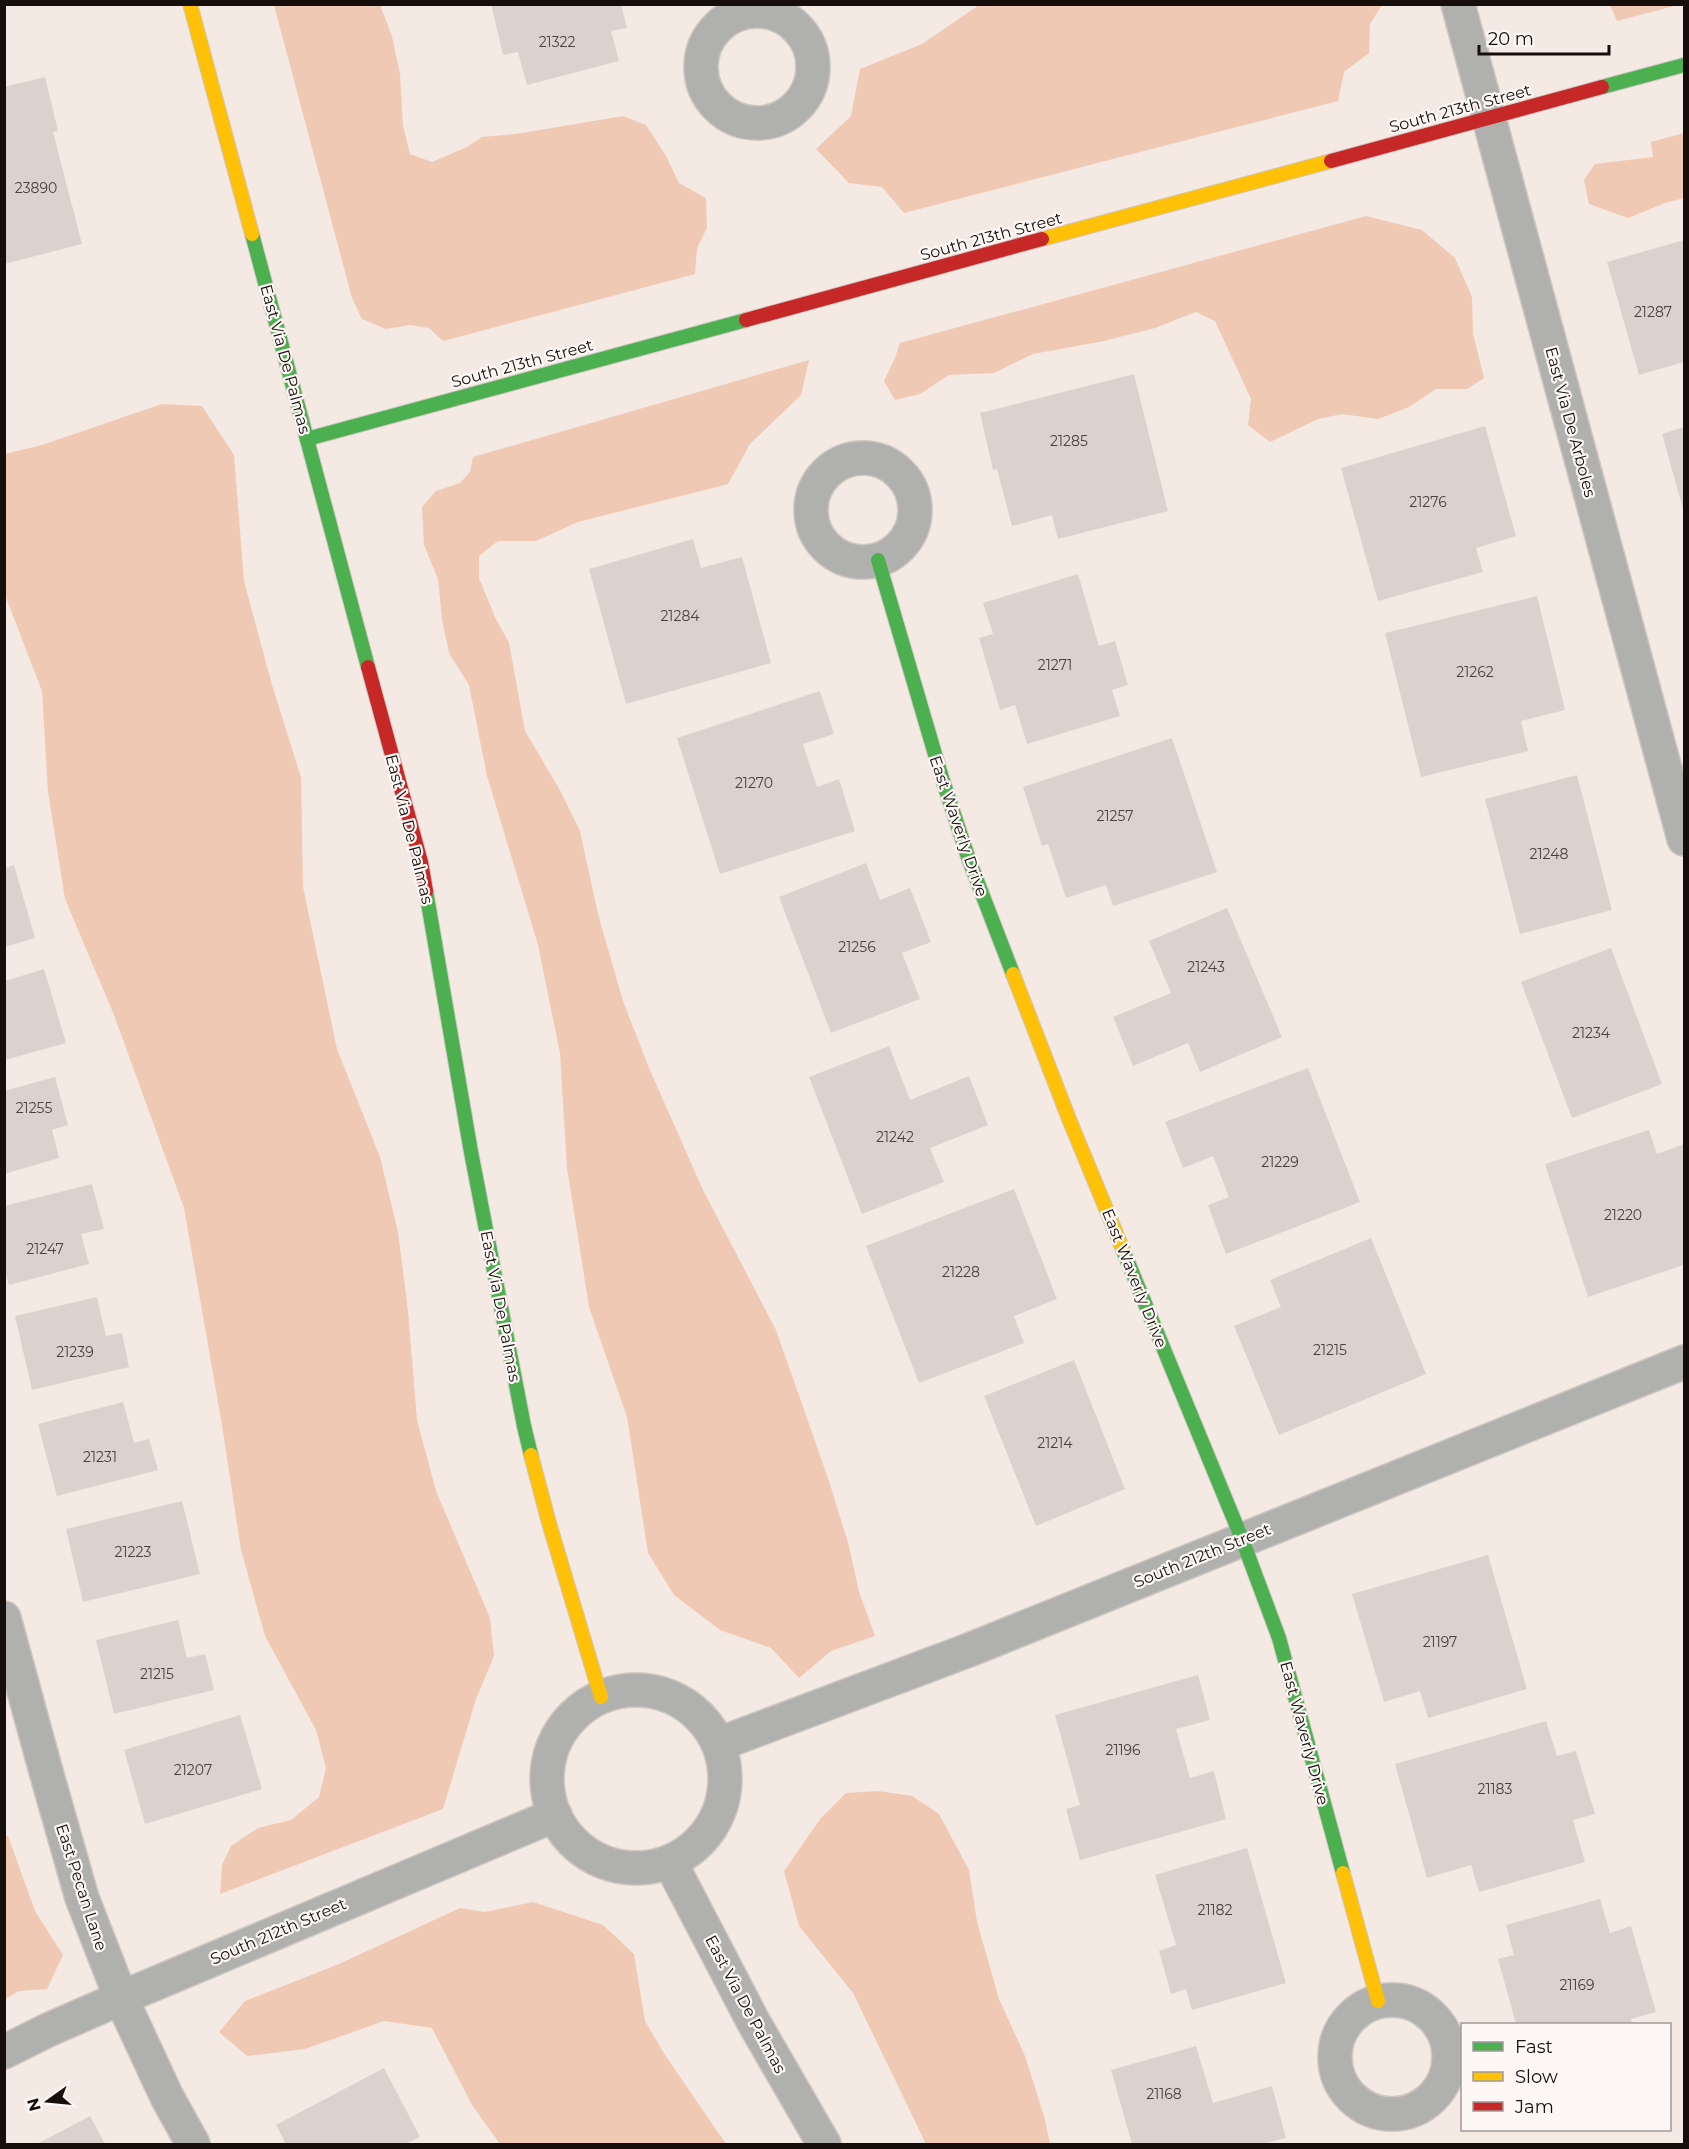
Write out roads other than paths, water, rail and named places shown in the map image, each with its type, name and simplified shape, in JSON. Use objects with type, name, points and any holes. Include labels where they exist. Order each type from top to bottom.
[{"type":"street","name":"East Via De Palmas","points":[[190,4],[421,862],[471,1152],[524,1426],[549,1523],[601,1696]]},
{"type":"street","name":"East Via De Arboles","points":[[1458,4],[1684,839]]},
{"type":"street","name":"South 213th Street","points":[[307,439],[1684,65]]},
{"type":"street","name":"East Waverly Drive","points":[[878,560],[942,778],[973,871],[1065,1108],[1242,1539],[1279,1638],[1378,2001]]},
{"type":"street","name":"South 212th Street","points":[[719,1744],[969,1650],[1684,1362]]},
{"type":"street","name":"East Pecan Lane","points":[[4,1618],[82,1898],[121,1998],[167,2097],[193,2145]]},
{"type":"street","points":[[628,1689],[656,1692],[682,1702],[704,1721],[719,1744],[725,1767],[724,1791],[719,1814],[707,1834],[690,1851],[670,1862],[643,1868],[615,1866],[589,1855],[568,1837],[555,1815],[547,1785],[549,1758],[560,1732],[578,1711],[601,1696],[628,1689]]},
{"type":"street","name":"South 212th Street","points":[[4,2052],[121,1998],[555,1815]]},
{"type":"street","name":"East Via De Palmas","points":[[670,1862],[754,2023],[824,2145]]}]
